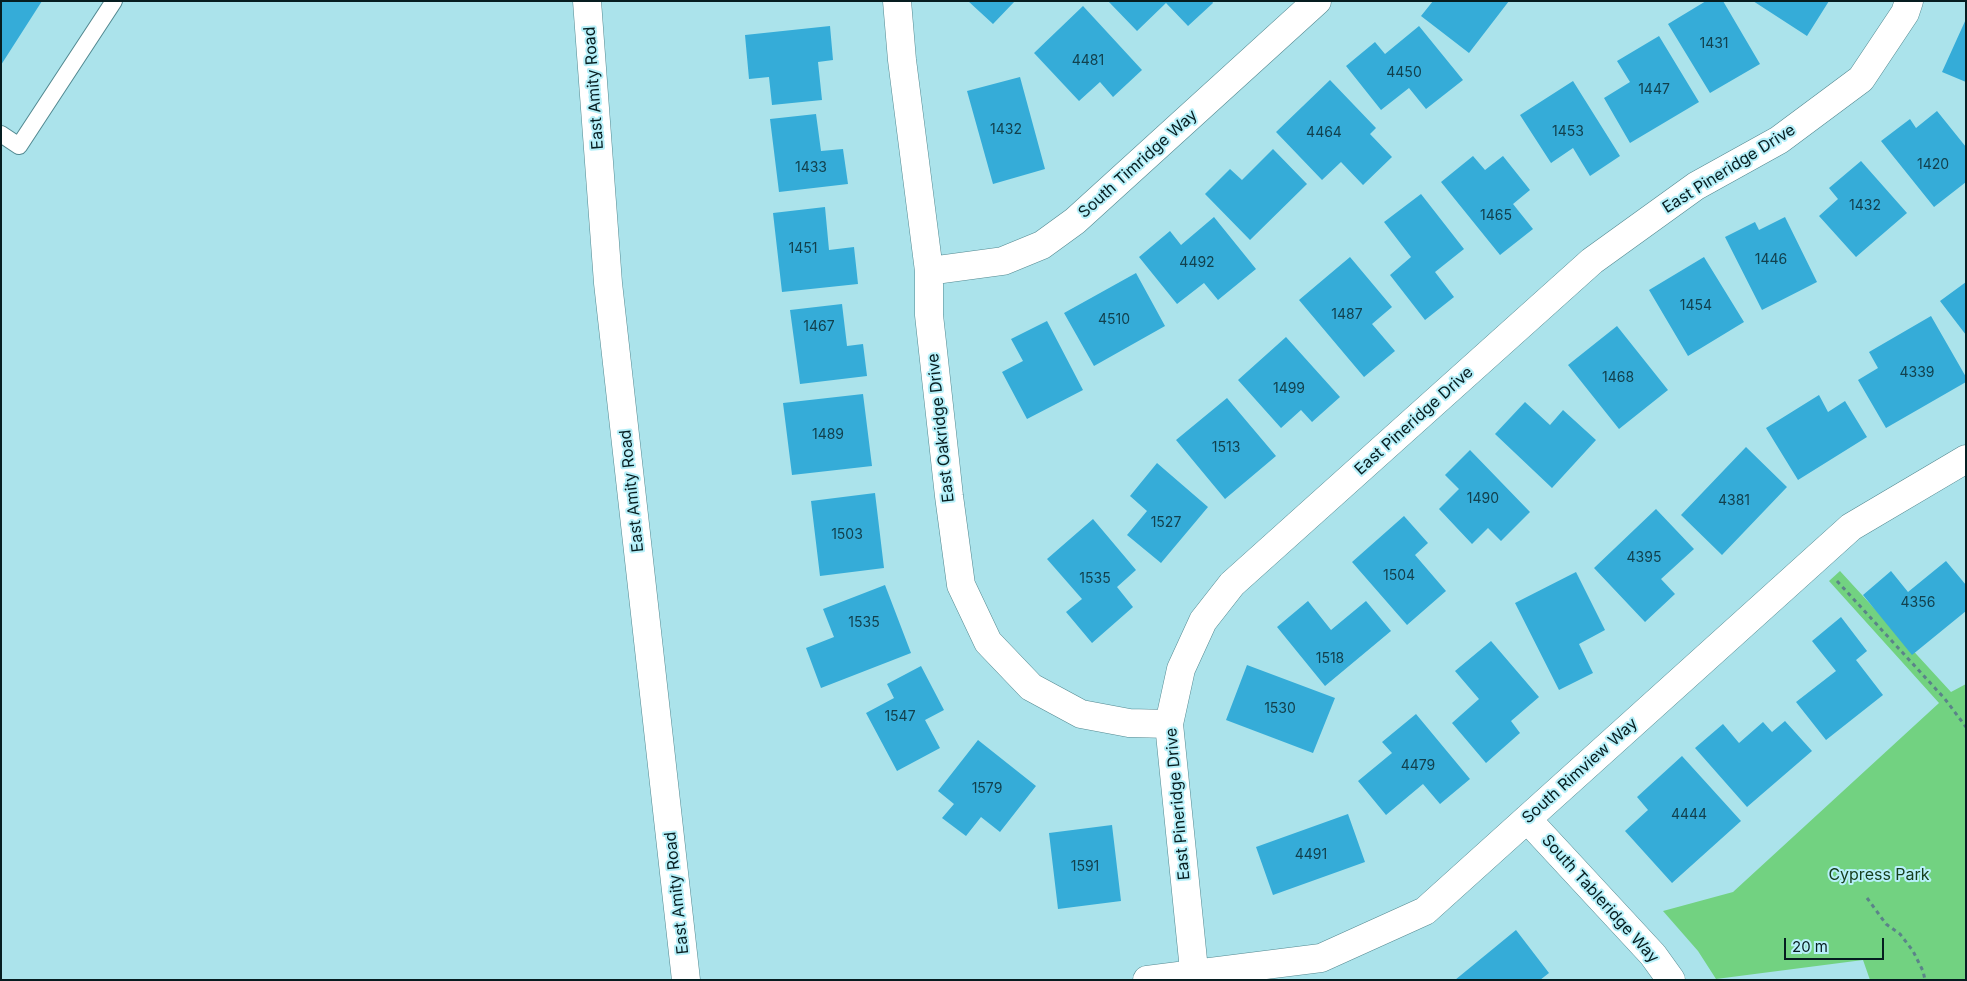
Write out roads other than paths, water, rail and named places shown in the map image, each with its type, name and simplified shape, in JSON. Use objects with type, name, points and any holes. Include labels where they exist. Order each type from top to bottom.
[{"type":"street","name":"East Amity Road","points":[[587,1],[608,283],[686,980]]},
{"type":"street","name":"East Oakridge Drive","points":[[897,1],[902,60],[929,271],[929,315],[948,496],[961,585],[988,642],[1031,686],[1081,714],[1129,723],[1169,724]]},
{"type":"street","name":"South Timridge Way","points":[[929,271],[1003,261],[1042,245],[1075,221],[1317,1]]},
{"type":"street","name":"East Pineridge Drive","points":[[1194,977],[1169,724],[1181,669],[1203,621],[1232,584],[1592,261],[1696,186],[1779,140],[1861,79],[1905,13],[1909,1]]},
{"type":"street","name":"South Rimview Way","points":[[1147,980],[1194,977],[1321,958],[1425,911],[1851,527],[1966,459]]},
{"type":"street","name":"South Tableridge Way","points":[[1527,819],[1653,955],[1671,980]]},
{"type":"lane","points":[[1,134],[19,146],[114,1]]},
{"type":"park label","name":"Cypress Park","points":[[1879,875]]}]
